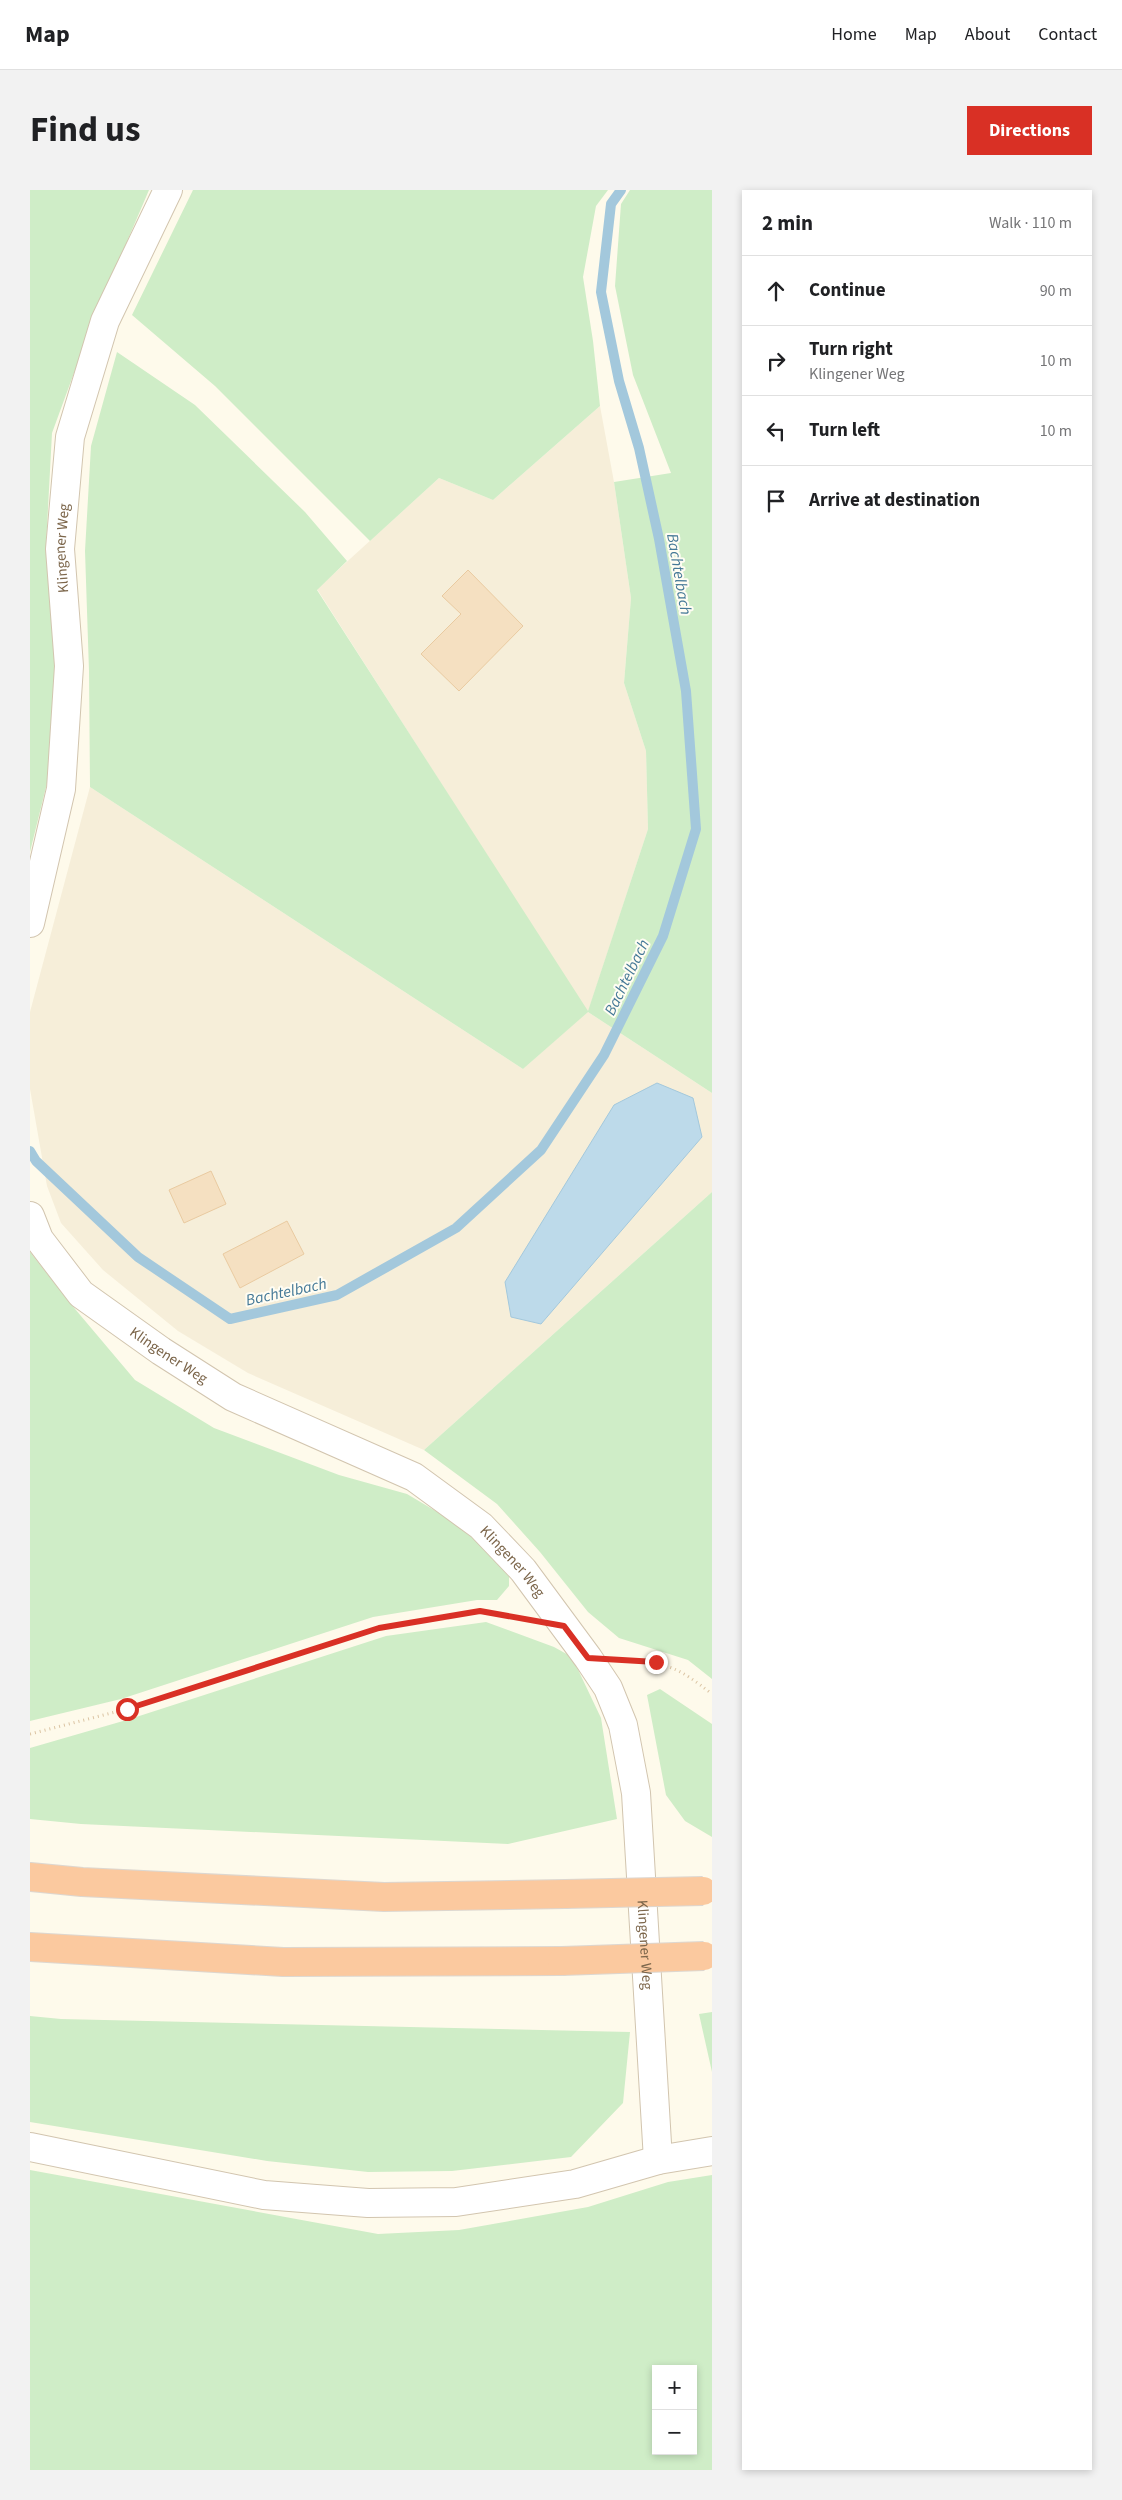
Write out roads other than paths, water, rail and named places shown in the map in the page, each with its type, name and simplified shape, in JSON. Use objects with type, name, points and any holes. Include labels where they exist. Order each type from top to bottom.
[{"type":"highway","points":[[30,1877],[82,1882],[384,1897],[707,1891]]},
{"type":"highway","points":[[30,1947],[283,1962],[562,1961],[708,1956]]},
{"type":"street","name":"Klingener Weg","points":[[30,923],[61,789],[69,666],[60,549],[70,437],[105,321],[168,190]]},
{"type":"street","name":"Klingener Weg","points":[[30,1216],[40,1239],[81,1294],[160,1351],[233,1397],[414,1477],[481,1526],[523,1570],[608,1688],[623,1725],[636,1793],[658,2160]]},
{"type":"street","points":[[30,2147],[264,2195],[368,2203],[456,2202],[566,2186],[658,2160],[712,2151]]},
{"type":"water","points":[[657,1083],[693,1098],[702,1137],[541,1324],[511,1317],[505,1282],[614,1105]]},
{"type":"waterway","name":"Bachtelbach","points":[[30,1151],[36,1161],[138,1257],[230,1319],[337,1295],[456,1228],[541,1150],[604,1055],[663,936],[696,829],[686,691],[659,539],[639,448],[619,381],[601,292],[611,204],[621,190]]}]
